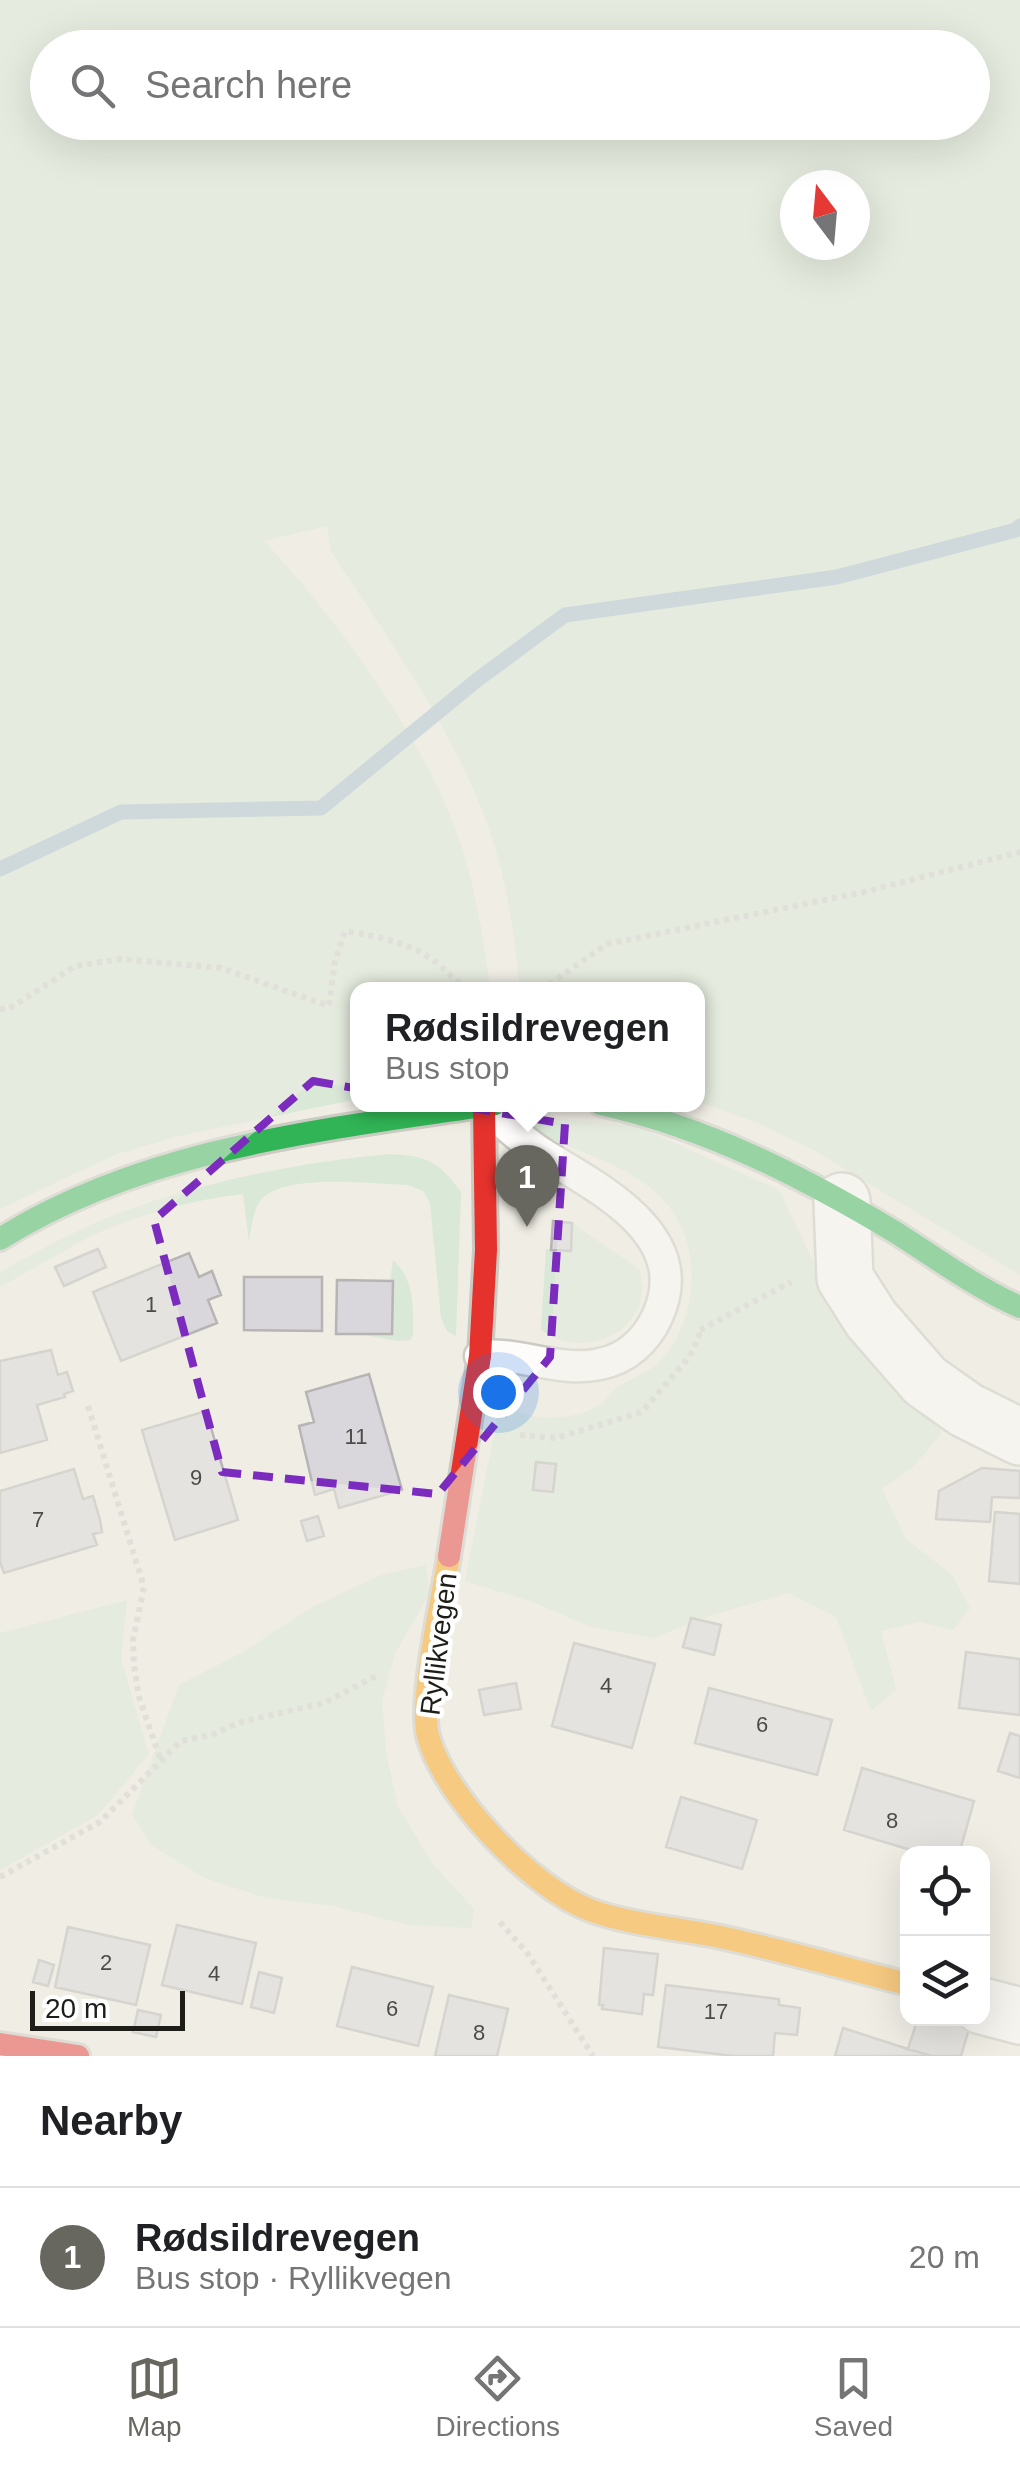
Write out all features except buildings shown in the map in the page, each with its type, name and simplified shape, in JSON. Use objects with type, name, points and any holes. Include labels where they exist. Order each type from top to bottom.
[{"type":"street","points":[[0,1239],[134,1176],[204,1155],[289,1136],[445,1112]]},
{"type":"street","name":"Ryllikvegen","points":[[490,1112],[480,1356],[426,1706],[428,1736],[452,1788],[479,1822],[541,1882],[590,1910],[738,1941],[900,1982]]},
{"type":"street","points":[[645,1112],[742,1148],[842,1201],[1020,1307]]},
{"type":"street","points":[[842,1201],[845,1278],[871,1319],[925,1380],[966,1410],[1020,1437]]},
{"type":"street","points":[[990,2008],[1020,2016]]},
{"type":"street","points":[[0,2044],[78,2056]]},
{"type":"lane","points":[[480,1356],[505,1354],[581,1368],[606,1364],[649,1334],[661,1308],[664,1282],[662,1256],[634,1214],[539,1152],[497,1112]]},
{"type":"path","points":[[552,982],[607,944],[864,892],[1020,852]]},
{"type":"path","points":[[0,1009],[10,1009],[74,966],[121,959],[221,968],[329,1006],[335,960],[346,931],[395,940],[437,963],[455,982]]},
{"type":"path","points":[[649,1334],[702,1330],[802,1276],[845,1278]]},
{"type":"path","points":[[459,1475],[519,1435],[556,1438],[642,1412],[690,1356],[702,1330]]},
{"type":"path","points":[[88,1406],[144,1587],[134,1640],[134,1666],[139,1697],[161,1761]]},
{"type":"path","points":[[0,1878],[100,1822],[181,1742],[241,1722],[324,1703],[381,1674]]},
{"type":"highlighted area","points":[[313,1081],[565,1124],[550,1357],[438,1494],[222,1472],[154,1220]]},
{"type":"green space","points":[[0,0],[1020,0],[1020,1275],[810,1148],[705,1104],[705,982],[519,982],[507,898],[482,810],[451,742],[331,552],[327,526],[264,541],[370,672],[435,783],[459,839],[471,881],[489,982],[350,982],[350,1100],[179,1136],[114,1155],[0,1209]]},
{"type":"green space","points":[[536,1120],[637,1126],[779,1190],[835,1307],[878,1369],[908,1398],[941,1418],[941,1434],[913,1467],[882,1489],[906,1539],[952,1575],[970,1608],[953,1630],[919,1622],[881,1631],[896,1690],[871,1711],[836,1617],[788,1593],[712,1615],[653,1638],[591,1627],[533,1602],[465,1581],[501,1399],[536,1417],[565,1417],[593,1409],[616,1388],[656,1365],[681,1330],[688,1309],[691,1264],[687,1242],[667,1204],[625,1171],[541,1135],[533,1128]]},
{"type":"green space","points":[[390,1154],[432,1162],[461,1192],[456,1336],[447,1331],[441,1318],[430,1203],[423,1191],[408,1185],[334,1182],[278,1189],[258,1205],[249,1241],[243,1194],[177,1206],[87,1238],[0,1287],[0,1273],[12,1265],[94,1224],[154,1201],[254,1174]]},
{"type":"green space","points":[[572,1223],[639,1269],[642,1290],[638,1308],[628,1323],[597,1341],[559,1340],[541,1330],[546,1249],[570,1250]]},
{"type":"green space","points":[[393,1260],[405,1276],[411,1294],[410,1340],[360,1334],[392,1334]]},
{"type":"green space","points":[[426,1565],[429,1595],[395,1653],[382,1701],[386,1753],[398,1807],[432,1863],[474,1909],[471,1928],[409,1925],[334,1906],[266,1898],[205,1878],[151,1845],[132,1814],[179,1685],[243,1652],[312,1607],[381,1575]]},
{"type":"green space","points":[[127,1600],[121,1659],[149,1754],[98,1815],[0,1870],[0,1633]]},
{"type":"waterway","points":[[0,869],[121,812],[321,808],[477,680],[565,615],[837,577],[1020,526]]},
{"type":"traffic: fast","points":[[0,1239],[56,1208],[177,1162],[304,1133],[442,1112]]},
{"type":"traffic: fast","points":[[632,1112],[716,1140],[789,1173],[1020,1307]]},
{"type":"traffic: slow","points":[[449,1556],[429,1674],[428,1736],[437,1760],[471,1812],[517,1861],[567,1899],[603,1915],[740,1941],[900,1982]]},
{"type":"traffic: jam","points":[[449,1556],[480,1356],[486,1250],[484,1112]]},
{"type":"traffic: jam","points":[[0,2044],[78,2056]]},
{"type":"place","name":"Rødsildrevegen","points":[[527,1227]]}]
